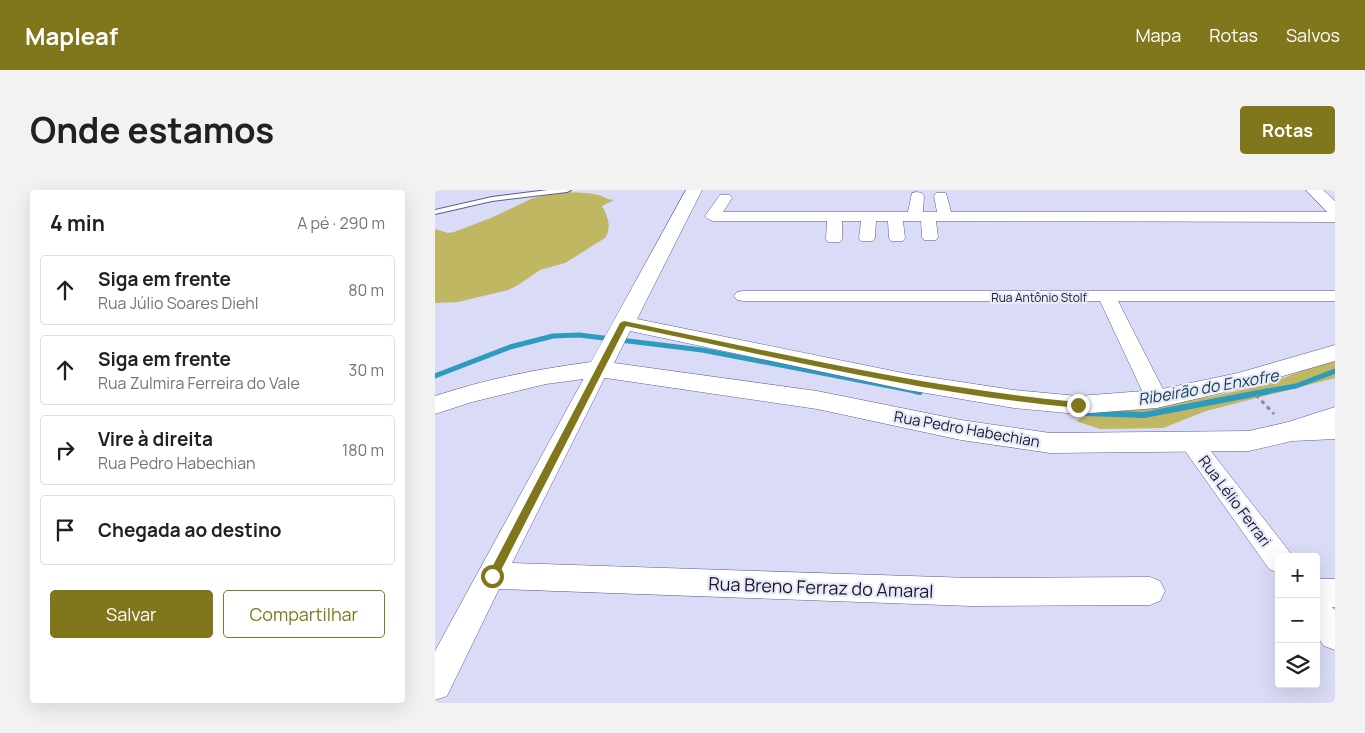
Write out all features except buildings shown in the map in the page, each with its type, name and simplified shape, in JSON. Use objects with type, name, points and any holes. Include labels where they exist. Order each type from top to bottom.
[{"type":"street","points":[[435,684],[694,190]]},
{"type":"street","points":[[1314,190],[1335,210]]},
{"type":"street","points":[[917,196],[922,217],[930,237]]},
{"type":"street","points":[[941,196],[945,217]]},
{"type":"street","points":[[725,198],[713,216],[1335,217]]},
{"type":"street","points":[[834,238],[835,217]]},
{"type":"street","points":[[867,238],[869,217]]},
{"type":"street","points":[[895,217],[897,238]]},
{"type":"street","name":"Rua Antônio Stolf","points":[[743,296],[1335,296]]},
{"type":"street","points":[[1107,297],[1157,399]]},
{"type":"street","points":[[435,405],[468,394],[546,376],[613,343],[907,382],[1014,399],[1078,405],[1157,399],[1238,381],[1335,353]]},
{"type":"street","name":"Rua Pedro Habechian","points":[[613,343],[817,400],[961,430],[1050,443],[1249,441],[1288,432],[1335,417]]},
{"type":"street","points":[[1288,432],[1335,430]]},
{"type":"street","name":"Rua Lélio Ferrari","points":[[1191,442],[1275,555]]},
{"type":"street","name":"Rua Breno Ferraz do Amaral","points":[[492,576],[971,592],[1150,591]]},
{"type":"street","points":[[1320,592],[1335,593]]},
{"type":"street","points":[[1320,615],[1335,635]]},
{"type":"lane","points":[[435,212],[492,199],[567,190]]},
{"type":"shaded area","points":[[563,192],[594,194],[614,200],[602,206],[608,222],[605,238],[565,263],[540,270],[508,290],[458,302],[435,303],[435,229],[448,233],[454,232],[491,218],[533,198]]},
{"type":"shaded area","points":[[1335,358],[1335,378],[1206,411],[1163,428],[1100,429],[1076,421],[1103,407],[1157,404],[1209,397],[1265,385]]},
{"type":"waterway","name":"Ribeirão do Enxofre","points":[[435,376],[510,347],[553,336],[579,335],[702,350],[920,392],[915,391]]},
{"type":"waterway","name":"Ribeirão do Enxofre","points":[[1262,392],[1296,386],[1335,371]]},
{"type":"waterway","name":"Ribeirão do Enxofre","points":[[1086,413],[1144,415],[1269,391]]},
{"type":"route","points":[[492,576],[624,323],[907,382],[1014,399],[1078,405]]}]
